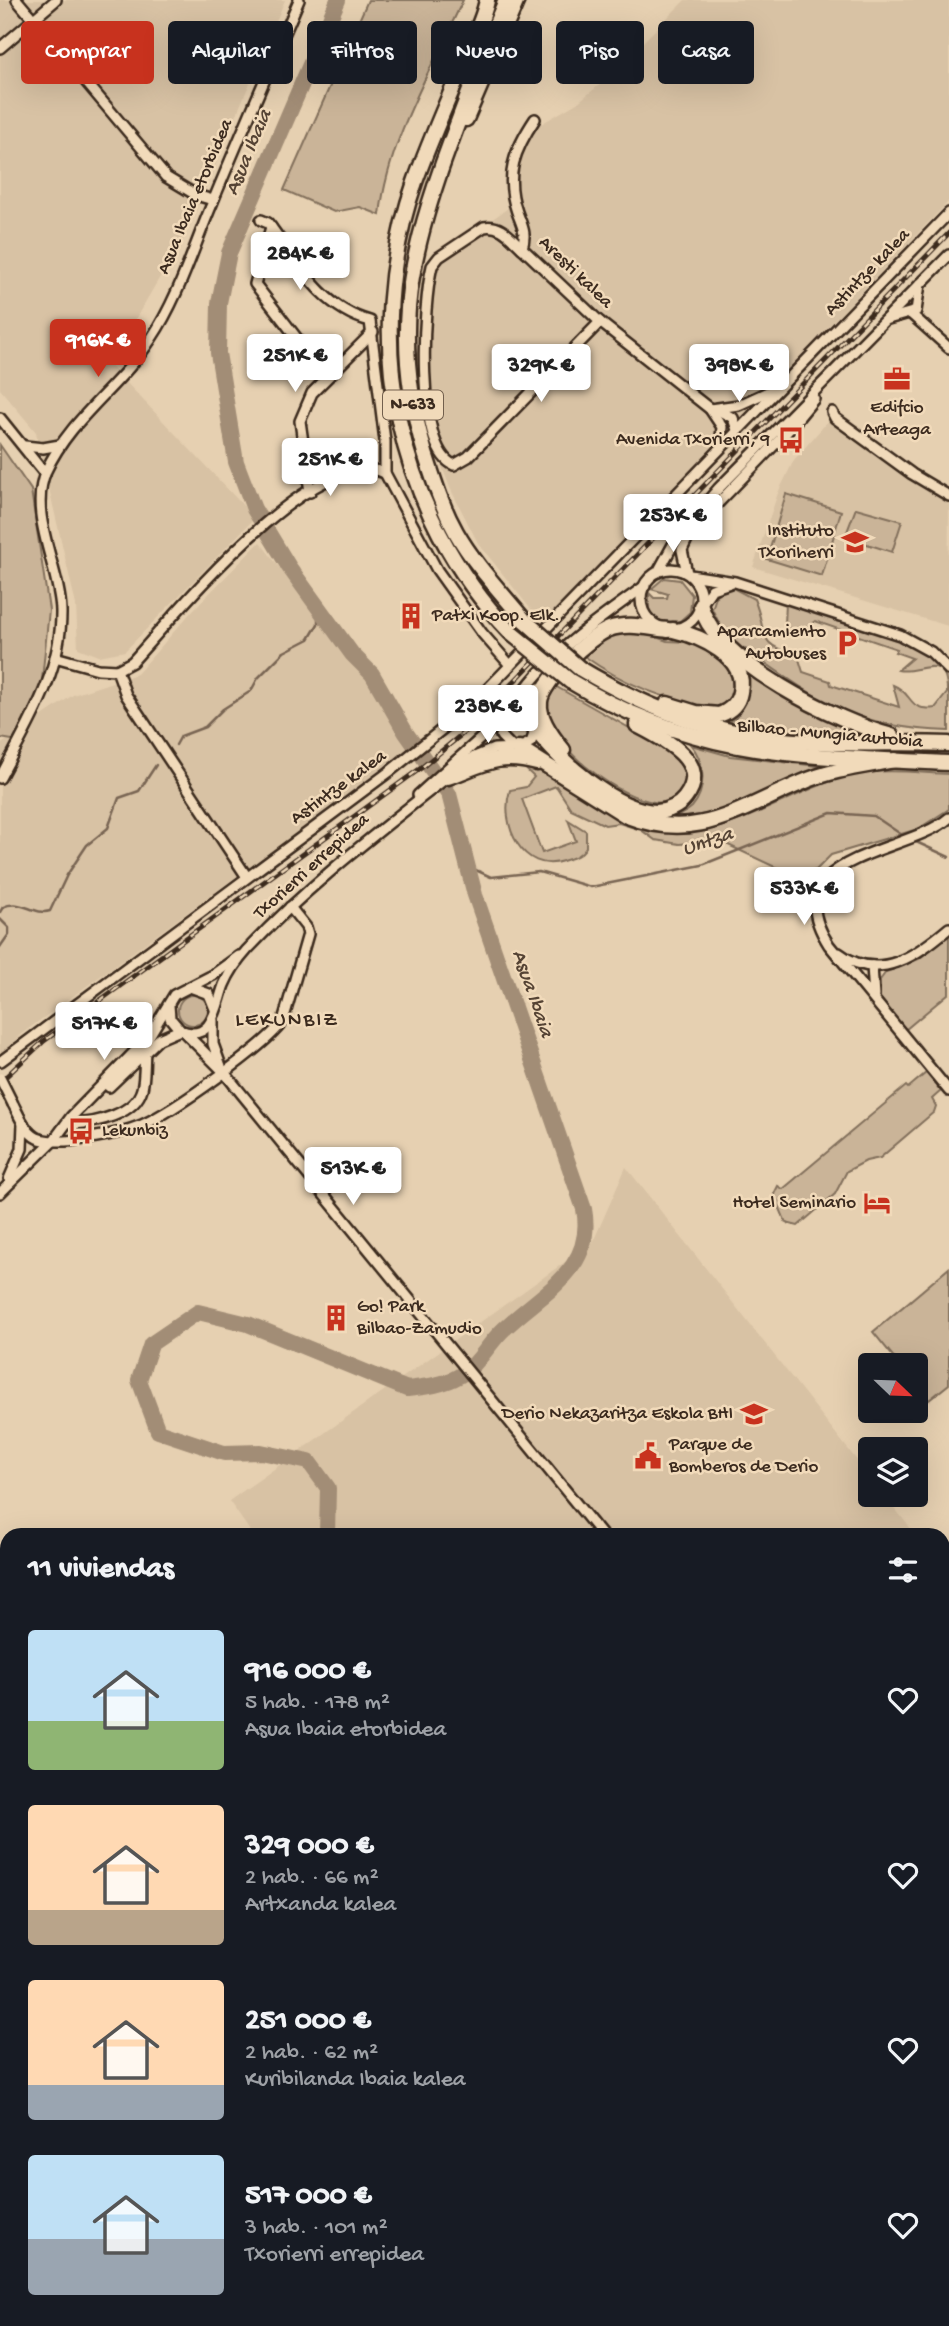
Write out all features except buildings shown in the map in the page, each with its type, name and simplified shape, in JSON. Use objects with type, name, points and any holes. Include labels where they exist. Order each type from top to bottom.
[{"type":"highway","name":"N-633","points":[[506,0],[465,97],[417,240],[408,292],[407,358],[410,391],[437,491],[457,533],[524,620],[556,649],[581,665]]},
{"type":"highway","points":[[443,164],[474,102],[517,0]]},
{"type":"highway","name":"Bilbao - Mungia autobia","points":[[487,1],[415,182],[398,238],[390,294],[389,362],[399,428],[426,508],[447,549],[478,594],[512,633],[570,681],[617,709],[680,732],[741,749],[949,763]]},
{"type":"highway","points":[[701,606],[710,629],[725,647],[743,661],[831,715],[910,742]]},
{"type":"highway","points":[[577,772],[545,724],[539,703],[548,684],[580,649],[609,629],[634,625],[665,628],[704,639],[737,668],[740,694],[727,712],[704,715],[651,699],[581,665]]},
{"type":"highway","name":"Bilbao - Mungia autobia","points":[[581,665],[639,703],[691,723],[726,731],[811,743],[949,744]]},
{"type":"highway","points":[[533,725],[556,754],[616,798],[648,811],[667,810],[685,798],[693,780],[685,755],[665,740],[636,725],[617,709]]},
{"type":"highway","points":[[516,748],[553,768],[627,816],[646,823],[679,827],[714,821],[830,773],[895,760]]},
{"type":"highway","points":[[446,776],[485,761],[503,758],[524,760],[553,768]]},
{"type":"street","points":[[17,0],[166,177],[196,195],[214,200]]},
{"type":"street","points":[[0,48],[56,0]]},
{"type":"street","name":"Asua Ibaia etorbidea","points":[[0,778],[39,704],[55,657],[61,609],[41,515],[45,474],[60,445],[152,339],[299,0]]},
{"type":"street","name":"Aresti kalea","points":[[535,120],[514,152],[514,202],[524,229],[522,248],[600,322],[710,409],[723,434],[720,448]]},
{"type":"street","name":"Astintze kalea","points":[[1,1061],[411,755],[470,707],[949,213]]},
{"type":"street","points":[[261,220],[271,227],[319,290],[347,313],[370,321],[385,441],[386,473],[437,570],[482,633],[510,665]]},
{"type":"street","points":[[522,248],[503,230],[491,225],[439,257],[432,267],[423,336],[426,388],[436,444],[448,462],[461,463],[600,322]]},
{"type":"street","points":[[271,227],[255,284],[327,377]]},
{"type":"street","points":[[701,606],[701,592],[689,574],[682,550],[687,537],[786,433],[825,383],[949,255]]},
{"type":"street","points":[[887,319],[916,312],[920,284]]},
{"type":"street","points":[[904,300],[913,297],[925,318],[949,341]]},
{"type":"street","points":[[904,300],[909,314],[949,348]]},
{"type":"street","points":[[310,492],[300,421],[312,393],[373,332]]},
{"type":"street","points":[[665,628],[641,604],[645,586],[658,572],[689,522],[814,390],[825,383]]},
{"type":"street","name":"Astintze kalea","points":[[710,409],[739,405],[782,385]]},
{"type":"street","name":"Aresti kalea","points":[[710,409],[727,413],[736,423],[737,430]]},
{"type":"street","points":[[832,412],[835,418],[912,474],[949,496]]},
{"type":"street","points":[[0,418],[45,474]]},
{"type":"street","points":[[718,421],[737,430]]},
{"type":"street","points":[[25,446],[43,448],[60,445]]},
{"type":"street","points":[[55,657],[98,669],[117,670],[132,662],[208,575],[276,515],[310,492],[360,470],[370,468],[386,473]]},
{"type":"street","points":[[658,572],[673,569],[735,582],[900,635],[931,652],[949,670]]},
{"type":"street","points":[[533,725],[518,713],[505,720],[501,736],[516,748],[531,742],[533,725],[532,702],[542,685],[584,642],[602,628],[629,619],[665,628],[693,621],[712,589],[735,582]]},
{"type":"street","name":"Txorierri errepidea","points":[[446,776],[505,720],[540,673],[586,628],[645,586]]},
{"type":"street","points":[[117,670],[126,695],[247,877]]},
{"type":"street","name":"Txorierri errepidea","points":[[2,1191],[54,1140],[71,1118],[148,1038],[178,991],[213,975],[244,953],[290,907],[446,776],[484,752],[516,748]]},
{"type":"street","points":[[949,818],[926,832],[843,864],[823,883],[817,898],[818,922],[829,945],[949,1091]]},
{"type":"street","points":[[0,1078],[30,1134],[54,1140],[82,1138],[142,1125],[276,1032],[283,1021],[308,934],[290,907]]},
{"type":"street","points":[[829,945],[844,957],[872,966],[888,965],[910,958],[949,928]]},
{"type":"street","name":"Txorierri errepidea","points":[[62,1131],[73,1124],[159,1038],[182,1031],[198,1033],[214,1017],[224,984],[244,953]]},
{"type":"street","points":[[872,966],[871,986],[882,1010]]},
{"type":"street","points":[[188,987],[199,988],[209,994],[214,1003],[213,1044],[223,1071]]},
{"type":"street","points":[[169,1005],[170,1018],[223,1071],[596,1528]]},
{"type":"street","points":[[73,1124],[92,1123],[127,1108],[137,1100],[142,1089],[145,1051]]},
{"type":"street","points":[[2,1191],[22,1149],[23,1121]]},
{"type":"shaded area","points":[[0,0],[285,0],[276,21],[168,21],[168,84],[249,84],[188,229],[136,318],[105,360],[255,518],[125,651],[99,656],[78,648],[76,605],[36,432],[0,389]]},
{"type":"shaded area","points":[[368,0],[463,0],[453,21],[431,21],[431,66],[392,159],[380,215],[360,207],[334,212],[284,190],[331,84],[417,84],[417,21],[359,21]]},
{"type":"shaded area","points":[[685,0],[949,0],[949,201],[545,621],[530,608],[478,543],[451,490],[439,459],[424,375],[428,283],[439,257],[518,201],[516,160],[534,128],[577,103],[601,84],[644,84],[644,41],[658,27],[658,84],[754,84],[754,21],[664,21]]},
{"type":"shaded area","name":"Instituto Txoriherri","points":[[829,420],[843,426],[949,499],[948,626],[753,567],[778,493],[794,460]]},
{"type":"shaded area","points":[[0,445],[31,490],[49,610],[41,690],[18,737],[12,740],[0,738]]},
{"type":"shaded area","points":[[786,494],[841,511],[822,576],[767,559]]},
{"type":"shaded area","points":[[856,508],[902,521],[892,552],[845,537]]},
{"type":"shaded area","points":[[260,542],[321,622],[377,687],[413,747],[20,1035],[0,1057],[0,745],[73,695],[137,674],[193,610]]},
{"type":"shaded area","points":[[664,578],[680,580],[692,595],[690,612],[680,621],[661,622],[649,612],[649,593],[654,598],[667,598],[668,594],[651,589]]},
{"type":"shaded area","points":[[731,587],[754,599],[768,641],[774,647],[798,656],[803,672],[830,681],[831,685],[899,707],[893,685],[900,688],[915,705],[935,708],[947,693],[943,672],[930,667],[898,670],[912,658],[895,652],[897,649],[815,621],[794,637],[785,624],[786,603],[873,629],[914,648],[949,676],[949,731],[916,729],[862,717],[817,697],[744,648],[742,651],[720,625],[712,609],[718,591]]},
{"type":"shaded area","points":[[618,632],[645,633],[667,641],[691,642],[705,647],[732,672],[733,695],[720,710],[684,702],[632,684],[584,656],[595,644]]},
{"type":"shaded area","points":[[739,663],[854,731],[854,734],[772,730],[729,722],[742,710],[744,703],[745,688]]},
{"type":"shaded area","points":[[555,686],[670,751],[684,773],[681,792],[665,803],[650,801],[615,787],[582,763],[556,735],[549,721],[546,700]]},
{"type":"shaded area","points":[[691,745],[730,756],[827,767],[739,809],[674,819],[692,807],[700,793],[701,768]]},
{"type":"shaded area","points":[[521,756],[647,826],[680,833],[705,831],[730,824],[830,782],[877,772],[949,774],[949,809],[918,829],[831,855],[816,870],[794,876],[720,841],[679,844],[655,840],[641,830],[619,823],[605,825],[571,809],[556,786],[522,799],[542,853],[576,841],[568,820],[586,831],[586,847],[573,858],[549,863],[536,860],[526,853],[517,844],[511,831],[507,804],[510,790],[526,787],[534,777],[513,757]]},
{"type":"shaded area","points":[[949,934],[949,993],[905,1030],[880,998],[880,980],[886,972],[919,959]]},
{"type":"shaded area","points":[[193,995],[204,999],[208,1010],[204,1021],[193,1025],[182,1021],[178,1010],[182,999]]},
{"type":"shaded area","points":[[926,1073],[941,1091],[932,1099],[936,1106],[934,1112],[880,1158],[866,1161],[847,1171],[835,1194],[798,1226],[786,1223],[774,1194],[778,1186],[783,1189],[906,1086],[908,1088]]},
{"type":"shaded area","points":[[626,1167],[858,1462],[858,1507],[894,1507],[910,1528],[248,1528],[229,1501],[593,1242]]},
{"type":"shaded area","points":[[949,1268],[949,1384],[929,1400],[928,1353],[890,1353],[873,1332]]},
{"type":"waterway","name":"Asua Ibaia","points":[[327,1528],[328,1488],[309,1462],[261,1452],[224,1453],[158,1431],[139,1380],[151,1344],[198,1312],[248,1324],[407,1389],[440,1384],[459,1376],[471,1367],[499,1334],[560,1280],[581,1250],[585,1231],[584,1209],[475,895],[449,794],[406,733],[372,674],[352,654],[289,567],[254,509],[236,462],[218,353],[219,303],[229,253],[338,0]]},
{"type":"waterway","points":[[176,745],[181,736],[205,727],[223,709],[251,691],[258,678],[284,652],[309,639],[318,624],[318,606]]},
{"type":"waterway","points":[[0,912],[3,907],[10,905],[50,911],[67,875],[87,845],[108,828],[119,798],[139,791],[156,765]]},
{"type":"waterway","name":"Untza","points":[[467,866],[491,877],[539,872],[591,887],[702,865],[831,813],[874,816],[905,837]]},
{"type":"waterway","name":"Untza","points":[[914,841],[949,857]]},
{"type":"waterway","points":[[0,919],[9,928],[9,934],[0,947]]},
{"type":"railway","points":[[0,1082],[44,1041],[421,768],[467,730],[949,233]]},
{"type":"place","name":"Edifcio Arteaga","points":[[897,379]]},
{"type":"place","name":"Avenida Txorierri, 9","points":[[791,440]]},
{"type":"place","name":"Instituto Txoriherri","points":[[855,542]]},
{"type":"place","name":"Patxi Koop. Elk.","points":[[411,616]]},
{"type":"place","name":"Aparcamiento Autobuses","points":[[847,643]]},
{"type":"place","name":"Lekunbiz","points":[[81,1131]]},
{"type":"place","name":"Hotel Seminario","points":[[877,1203]]},
{"type":"place","name":"Go! Park Bilbao-Zamudio","points":[[336,1318]]},
{"type":"place","name":"Derio Nekazaritza Eskola BHI","points":[[754,1414]]},
{"type":"place","name":"Parque de Bomberos de Derio","points":[[648,1456]]},
{"type":"district","name":"LEKUNBIZ","points":[[287,1021]]}]
